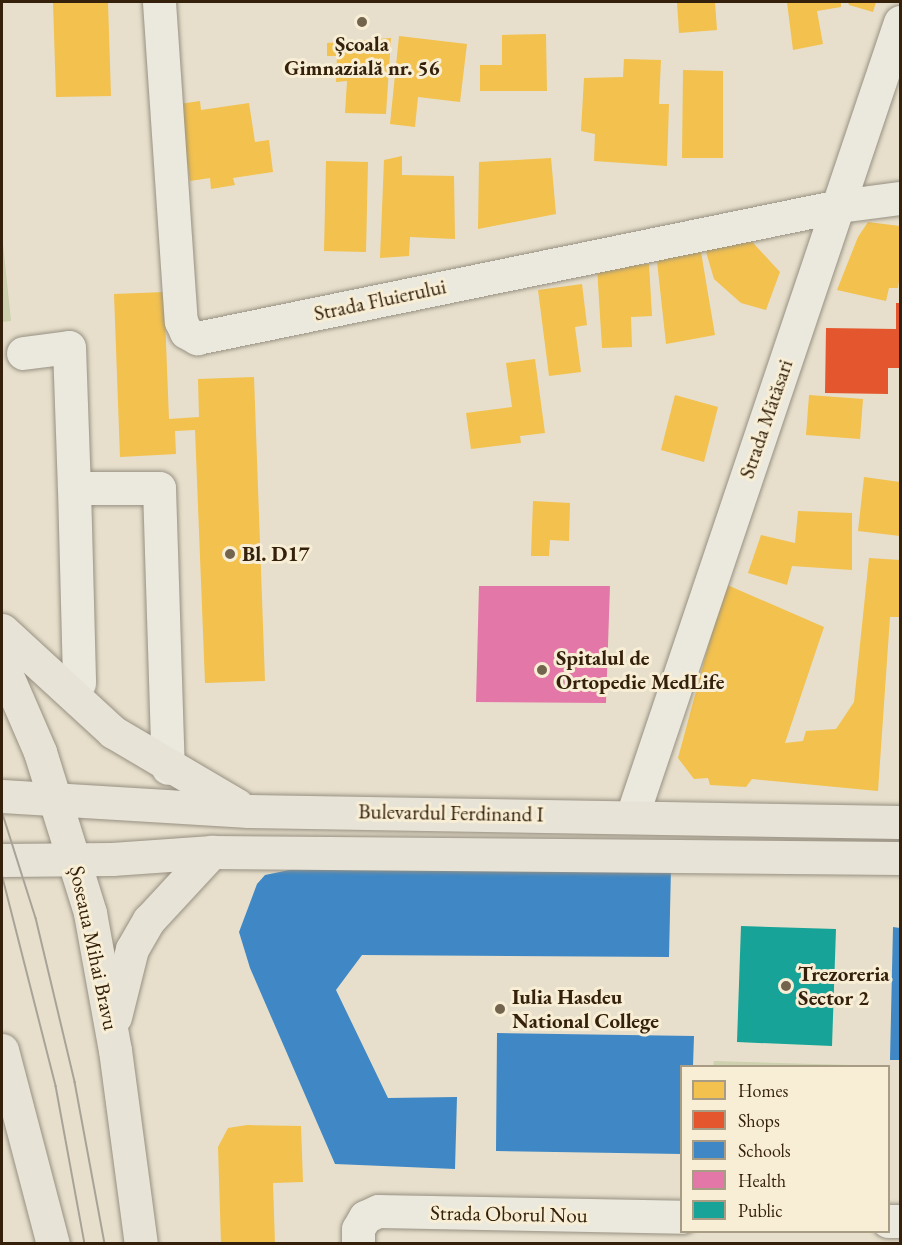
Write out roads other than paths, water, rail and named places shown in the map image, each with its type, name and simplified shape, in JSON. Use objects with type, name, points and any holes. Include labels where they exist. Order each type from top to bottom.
[{"type":"main road","points":[[2,630],[76,702],[168,768],[330,854]]},
{"type":"main road","name":"Șoseaua Mihai Bravu","points":[[2,664],[55,797],[76,860],[115,1050],[141,1244]]},
{"type":"main road","name":"Bulevardul Ferdinand I","points":[[2,796],[55,797],[249,811],[900,822]]},
{"type":"main road","name":"Bulevardul Ferdinand I","points":[[2,860],[76,860],[212,852],[900,858]]},
{"type":"main road","points":[[115,1050],[119,993],[132,949],[149,920],[212,852]]},
{"type":"main road","points":[[2,1050],[53,1244]]},
{"type":"street","name":"Strada Fluierului","points":[[159,2],[180,321],[186,332],[197,338],[839,206],[900,198]]},
{"type":"street","name":"Strada Mătăsari","points":[[632,816],[900,22]]},
{"type":"street","points":[[23,352],[69,347],[79,683]]},
{"type":"street","points":[[74,488],[159,488],[168,768]]},
{"type":"street","name":"Strada Oborul Nou","points":[[358,1244],[358,1229],[366,1217],[378,1211],[680,1217]]},
{"type":"tram line","points":[[2,811],[36,918],[75,1082],[105,1244]]},
{"type":"tram line","points":[[2,874],[56,1086],[85,1244]]},
{"type":"place","name":"Școala Gimnazială nr. 56","points":[[362,22]]},
{"type":"place","name":"Bl. D17","points":[[230,554]]},
{"type":"place","name":"Spitalul de Ortopedie MedLife","points":[[542,670]]},
{"type":"place","name":"Trezoreria Sector 2","points":[[786,986]]},
{"type":"place","name":"Iulia Hasdeu National College","points":[[500,1009]]}]
